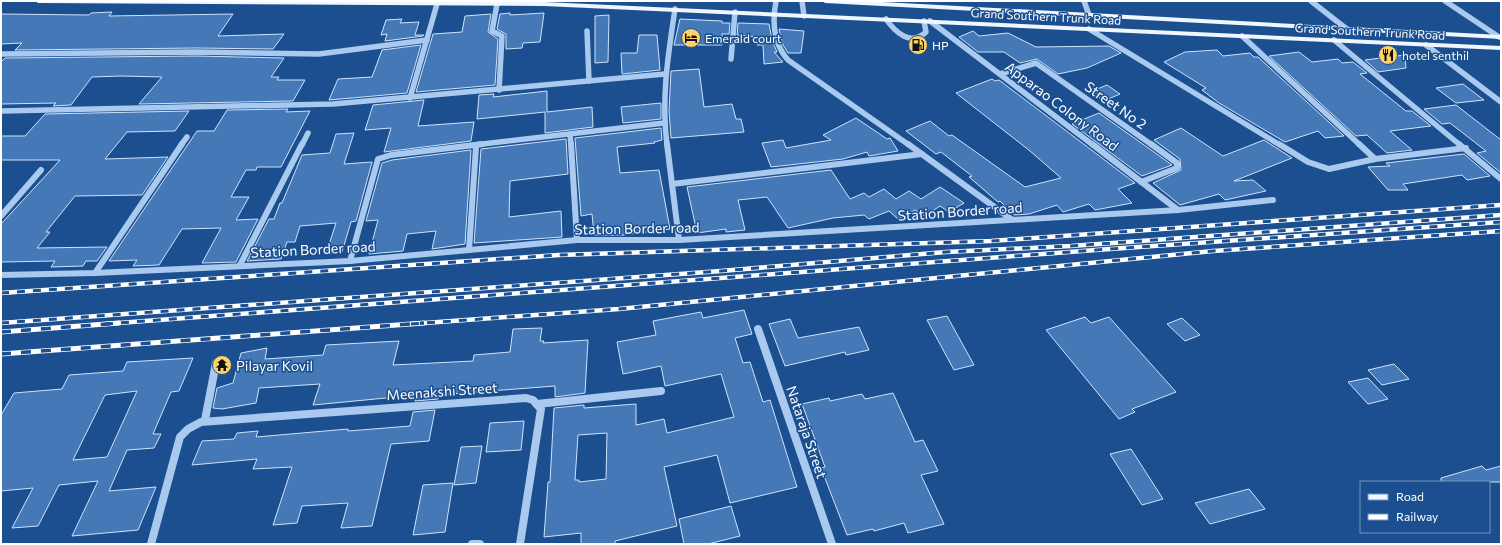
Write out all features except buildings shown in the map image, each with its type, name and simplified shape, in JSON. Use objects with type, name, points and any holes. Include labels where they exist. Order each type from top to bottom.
[{"type":"main road","name":"Grand Southern Trunk Road","points":[[38,1],[497,4],[675,9],[1501,48]]},
{"type":"main road","name":"Grand Southern Trunk Road","points":[[825,1],[1500,37]]},
{"type":"street","points":[[776,1],[773,14],[778,46],[781,54],[922,154],[1011,220]]},
{"type":"street","points":[[802,1],[804,16]]},
{"type":"street","points":[[1084,1],[1089,15]]},
{"type":"street","points":[[1311,1],[1348,30]]},
{"type":"street","points":[[1445,1],[1500,37]]},
{"type":"street","points":[[410,98],[437,4]]},
{"type":"street","points":[[497,4],[492,32],[502,36],[499,90]]},
{"type":"street","points":[[675,9],[665,74],[664,124],[679,240]]},
{"type":"street","points":[[731,59],[735,12]]},
{"type":"street","points":[[886,19],[895,32],[909,37],[923,35],[926,32],[927,21]]},
{"type":"street","name":"Apparao Colony Road","points":[[927,21],[1000,74],[1178,210]]},
{"type":"street","points":[[1089,29],[1317,167],[1329,169],[1375,159],[1466,148]]},
{"type":"street","points":[[587,31],[589,81]]},
{"type":"street","points":[[1242,36],[1375,159]]},
{"type":"street","points":[[1,54],[158,52],[319,54],[427,40]]},
{"type":"street","points":[[1334,40],[1466,148],[1501,179]]},
{"type":"street","points":[[1426,44],[1501,102]]},
{"type":"street","name":"Street No 2","points":[[1000,74],[1036,63],[1177,163],[1177,168],[1174,170],[1141,182]]},
{"type":"street","points":[[1,111],[207,108],[333,104],[665,74]]},
{"type":"street","points":[[350,261],[375,165],[378,159],[391,155],[476,147],[664,124]]},
{"type":"street","points":[[240,265],[308,133]]},
{"type":"street","points":[[570,135],[577,240]]},
{"type":"street","points":[[95,273],[187,137]]},
{"type":"street","points":[[469,250],[476,147]]},
{"type":"street","points":[[672,184],[922,154]]},
{"type":"street","points":[[1,216],[42,170]]},
{"type":"street","name":"Station Border road","points":[[1,275],[95,273],[350,261],[577,240],[679,240],[1178,210],[1273,200]]},
{"type":"street","name":"Nataraja Street","points":[[758,329],[832,544]]},
{"type":"street","points":[[151,544],[180,437],[186,429],[205,420],[216,363]]},
{"type":"street","points":[[537,404],[661,391]]},
{"type":"street","name":"Meenakshi Street","points":[[205,420],[526,398],[537,404]]},
{"type":"street","points":[[520,544],[541,409],[537,404]]},
{"type":"street","points":[[472,544],[480,544]]},
{"type":"railway","points":[[1,293],[559,255],[991,241],[1501,205]]},
{"type":"railway","points":[[1,323],[721,271],[946,252],[1071,246],[1501,215]]},
{"type":"railway","points":[[105,324],[1096,250],[1501,222]]},
{"type":"railway","points":[[411,324],[619,309],[1213,251],[1501,231]]},
{"type":"railway","points":[[1,332],[119,323]]},
{"type":"railway","points":[[1,354],[424,323]]},
{"type":"place","name":"Emerald court","points":[[691,38]]},
{"type":"place","name":"HP","points":[[918,45]]},
{"type":"place","name":"hotel senthil","points":[[1388,55]]},
{"type":"place","name":"Pilayar Kovil","points":[[222,365]]}]
